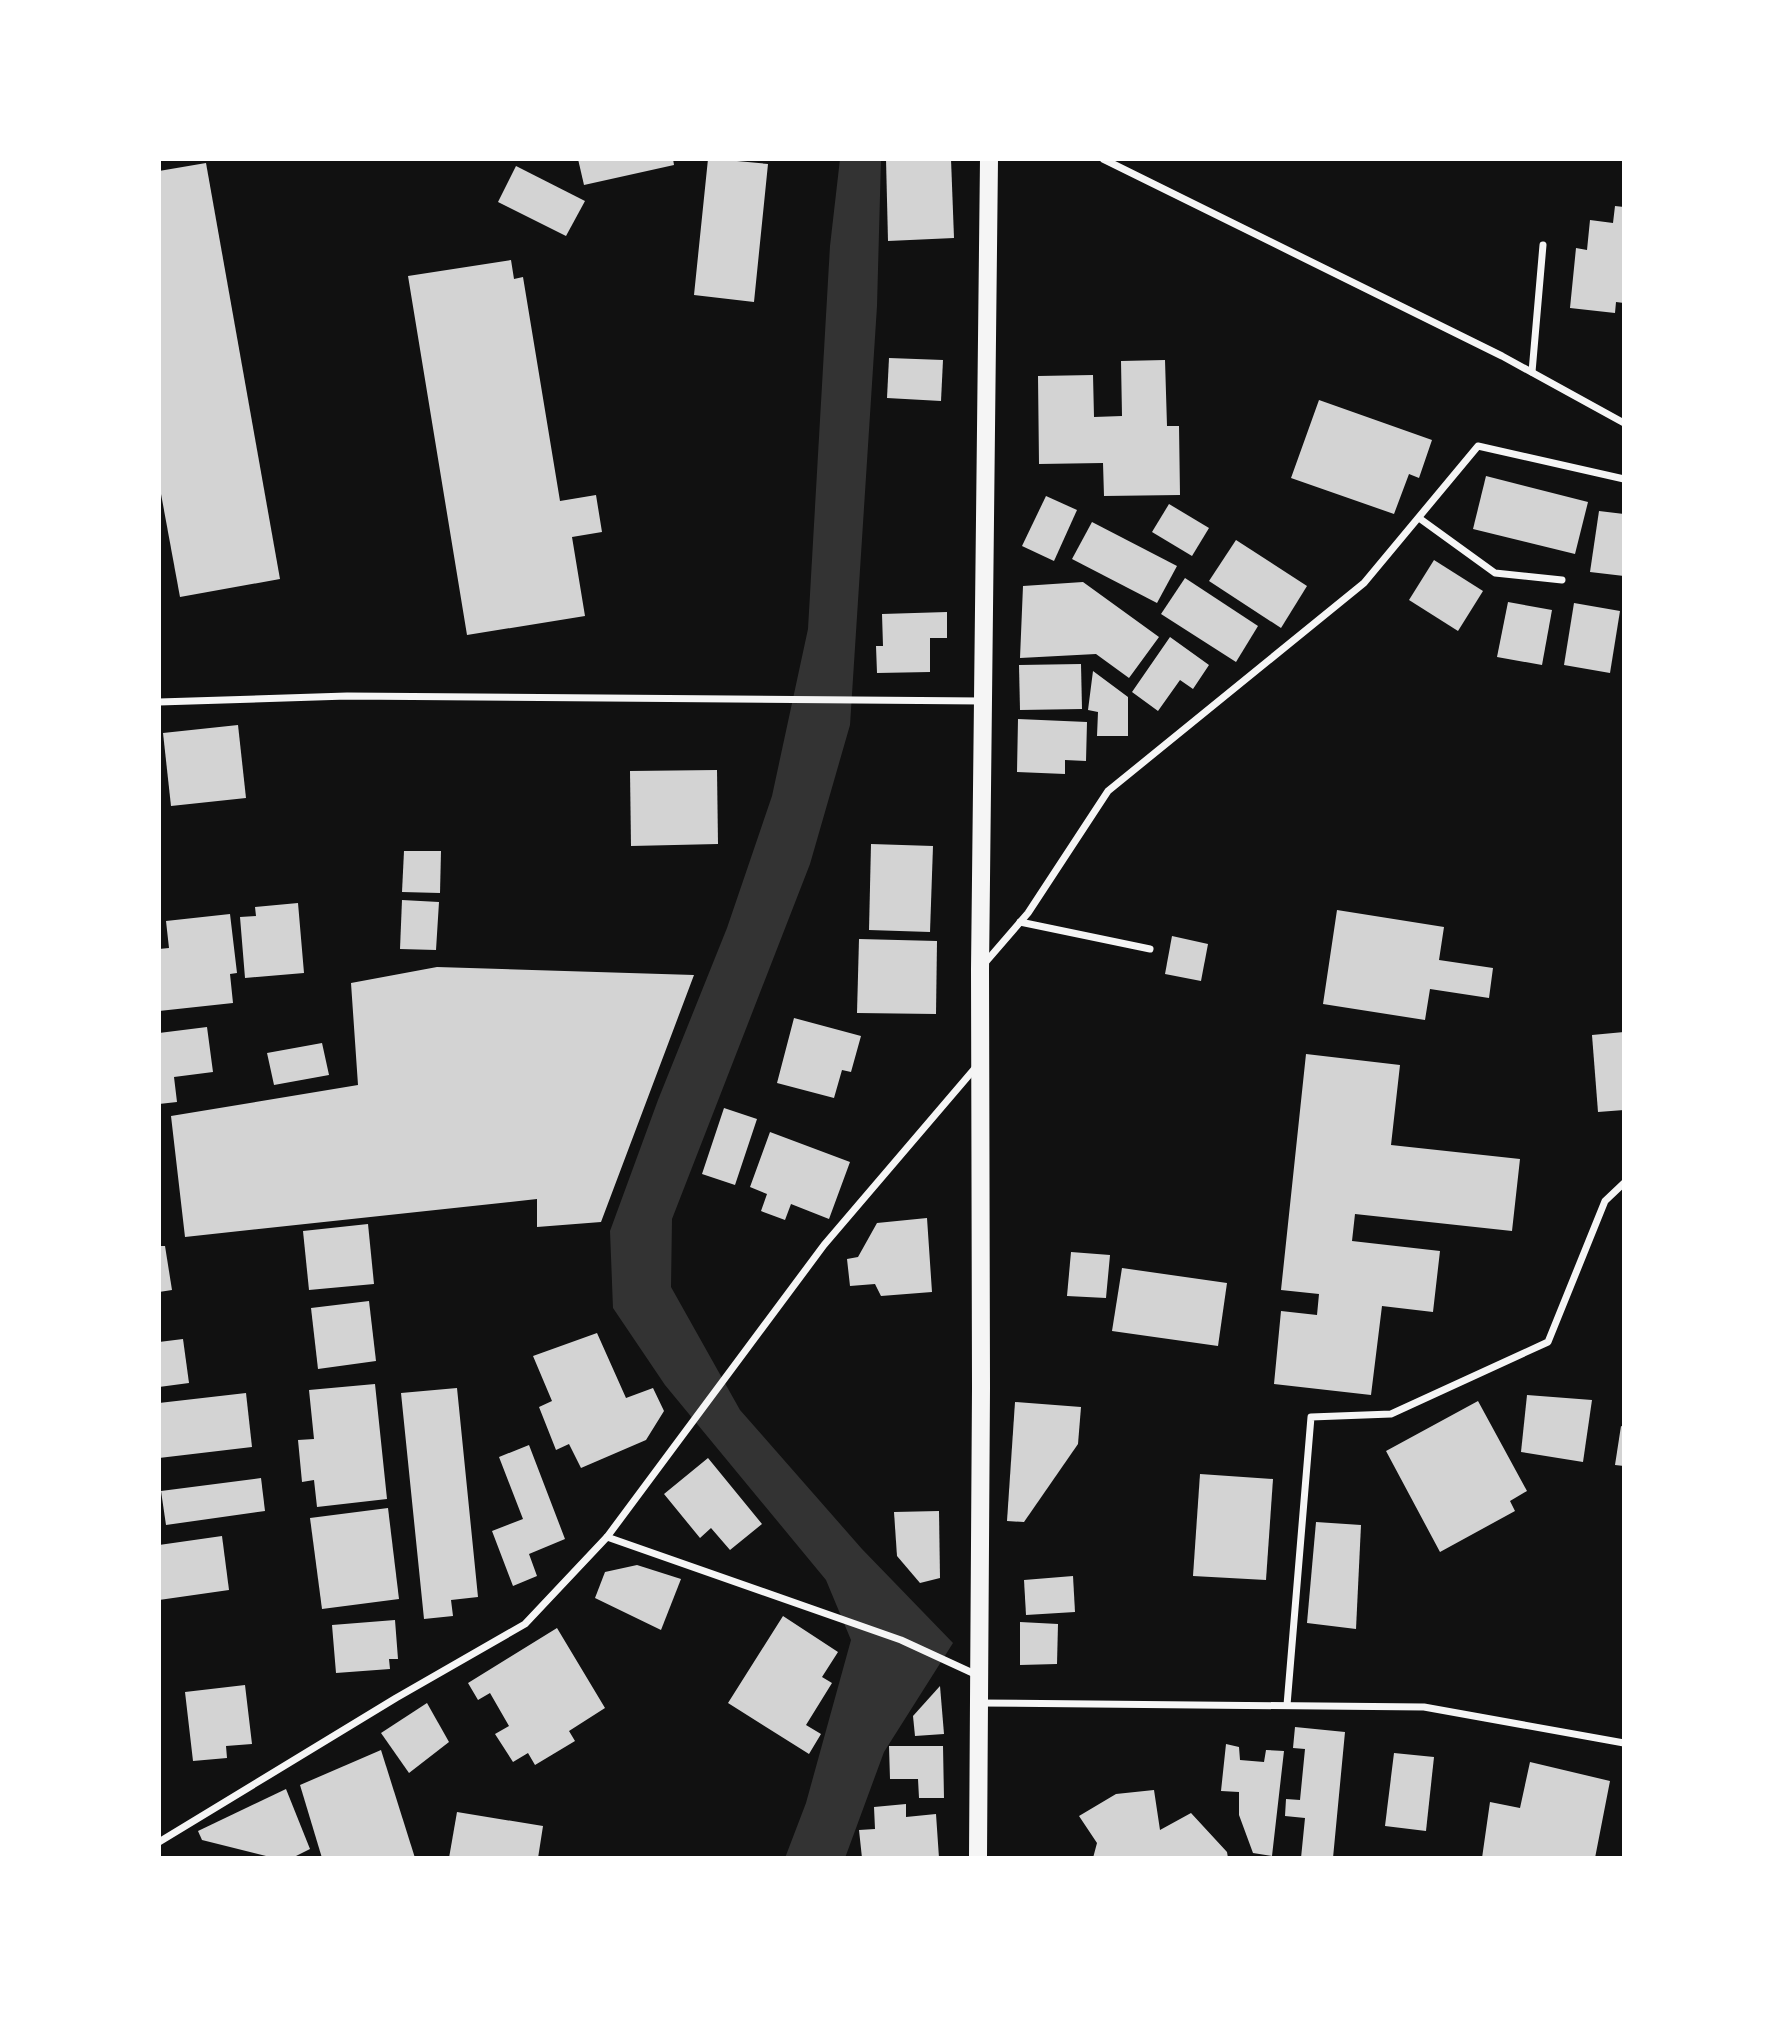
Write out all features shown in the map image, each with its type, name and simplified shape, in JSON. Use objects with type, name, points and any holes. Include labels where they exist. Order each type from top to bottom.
[{"type":"main road","points":[[978,1858],[978,1703],[970,1672],[981,1062],[979,969],[989,159]]},
{"type":"street","points":[[1103,159],[1532,372],[1624,423]]},
{"type":"street","points":[[1532,372],[1543,245]]},
{"type":"street","points":[[979,969],[1020,922],[1108,791],[1364,583],[1478,446],[1624,479]]},
{"type":"street","points":[[1419,518],[1495,573],[1562,580]]},
{"type":"street","points":[[159,702],[347,696],[983,701]]},
{"type":"street","points":[[1020,922],[1150,949]]},
{"type":"street","points":[[159,1842],[396,1698],[525,1624],[607,1537],[824,1245],[981,1062]]},
{"type":"street","points":[[1287,1705],[1311,1417],[1391,1414],[1548,1342],[1605,1201],[1624,1183]]},
{"type":"street","points":[[607,1537],[901,1640],[970,1672]]},
{"type":"street","points":[[978,1703],[1424,1707],[1624,1743]]},
{"type":"shaded area","points":[[840,159],[881,159],[877,306],[850,725],[810,864],[672,1219],[671,1287],[740,1410],[862,1549],[953,1643],[884,1752],[845,1858],[785,1858],[806,1803],[851,1640],[826,1580],[665,1385],[613,1308],[610,1231],[658,1100],[727,928],[772,796],[808,629],[830,246]]},
{"type":"building","points":[[578,159],[673,159],[674,165],[584,185]]},
{"type":"building","points":[[708,159],[738,159],[737,161],[768,164],[754,302],[694,295]]},
{"type":"building","points":[[886,159],[951,159],[954,238],[888,241]]},
{"type":"building","points":[[206,163],[280,579],[180,597],[159,483],[159,171]]},
{"type":"building","points":[[516,166],[585,201],[566,236],[498,202]]},
{"type":"building","points":[[1615,206],[1624,207],[1624,303],[1616,302],[1615,313],[1570,308],[1576,248],[1587,250],[1590,220],[1613,223]]},
{"type":"building","points":[[511,260],[514,279],[523,277],[560,501],[596,495],[602,532],[572,537],[585,616],[467,635],[408,276]]},
{"type":"building","points":[[889,358],[943,360],[941,401],[887,398]]},
{"type":"building","points":[[1165,360],[1167,426],[1179,426],[1180,495],[1104,496],[1103,463],[1039,464],[1038,376],[1093,375],[1094,417],[1122,416],[1121,361]]},
{"type":"building","points":[[1319,400],[1432,440],[1419,478],[1409,474],[1394,514],[1291,478]]},
{"type":"building","points":[[1486,476],[1588,502],[1575,554],[1473,529]]},
{"type":"building","points":[[1046,496],[1077,510],[1054,561],[1022,546]]},
{"type":"building","points":[[1169,504],[1209,528],[1192,556],[1152,532]]},
{"type":"building","points":[[1599,511],[1624,514],[1624,576],[1590,572]]},
{"type":"building","points":[[1092,522],[1177,566],[1157,603],[1072,559]]},
{"type":"building","points":[[1236,540],[1307,586],[1281,628],[1209,581]]},
{"type":"building","points":[[1434,560],[1483,591],[1458,631],[1409,600]]},
{"type":"building","points":[[1185,578],[1258,626],[1236,662],[1161,614]]},
{"type":"building","points":[[1083,582],[1159,637],[1129,678],[1096,654],[1020,658],[1023,586]]},
{"type":"building","points":[[1508,602],[1552,610],[1542,665],[1497,657]]},
{"type":"building","points":[[1574,603],[1620,611],[1610,673],[1564,665]]},
{"type":"building","points":[[947,612],[947,638],[930,638],[930,672],[877,673],[876,646],[883,646],[882,614]]},
{"type":"building","points":[[1170,637],[1209,665],[1193,689],[1180,680],[1158,711],[1132,692]]},
{"type":"building","points":[[1081,664],[1082,709],[1020,710],[1019,665]]},
{"type":"building","points":[[1093,671],[1128,697],[1128,736],[1097,736],[1098,712],[1088,710]]},
{"type":"building","points":[[1018,719],[1087,722],[1086,761],[1065,760],[1065,774],[1017,772]]},
{"type":"building","points":[[238,725],[246,798],[171,806],[163,733]]},
{"type":"building","points":[[717,770],[718,844],[631,846],[630,771]]},
{"type":"building","points":[[871,844],[933,846],[930,932],[869,930]]},
{"type":"building","points":[[404,851],[441,851],[440,893],[402,892]]},
{"type":"building","points":[[402,900],[439,902],[436,950],[400,949]]},
{"type":"building","points":[[298,903],[304,973],[245,978],[240,917],[256,916],[255,907]]},
{"type":"building","points":[[1337,910],[1444,927],[1439,960],[1493,968],[1489,998],[1430,989],[1425,1020],[1323,1004]]},
{"type":"building","points":[[230,914],[237,973],[230,974],[233,1003],[159,1011],[159,949],[169,948],[166,921]]},
{"type":"building","points":[[1172,936],[1208,944],[1201,981],[1165,974]]},
{"type":"building","points":[[859,939],[937,941],[936,1014],[857,1013]]},
{"type":"building","points":[[437,967],[694,975],[601,1222],[537,1227],[537,1199],[185,1237],[171,1116],[358,1085],[351,983]]},
{"type":"building","points":[[794,1018],[861,1036],[851,1072],[842,1070],[834,1098],[777,1083]]},
{"type":"building","points":[[207,1027],[213,1072],[174,1077],[177,1102],[159,1104],[159,1033]]},
{"type":"building","points":[[1624,1032],[1624,1110],[1598,1112],[1592,1035]]},
{"type":"building","points":[[322,1043],[329,1075],[274,1085],[267,1053]]},
{"type":"building","points":[[1306,1054],[1400,1065],[1391,1145],[1520,1159],[1512,1231],[1355,1214],[1352,1241],[1440,1251],[1433,1312],[1382,1306],[1371,1395],[1274,1384],[1281,1311],[1317,1315],[1319,1294],[1281,1290]]},
{"type":"building","points":[[724,1108],[757,1119],[735,1185],[702,1174]]},
{"type":"building","points":[[770,1132],[850,1162],[829,1219],[791,1204],[785,1220],[761,1211],[767,1194],[750,1187]]},
{"type":"building","points":[[927,1218],[932,1292],[881,1296],[875,1284],[850,1286],[847,1259],[858,1257],[877,1223]]},
{"type":"building","points":[[368,1224],[374,1284],[309,1290],[303,1231]]},
{"type":"building","points":[[159,1246],[165,1246],[172,1290],[159,1292]]},
{"type":"building","points":[[1071,1252],[1110,1255],[1106,1298],[1067,1296]]},
{"type":"building","points":[[1122,1268],[1227,1283],[1218,1346],[1112,1331]]},
{"type":"building","points":[[369,1301],[376,1361],[318,1369],[311,1308]]},
{"type":"building","points":[[597,1333],[626,1398],[653,1388],[664,1411],[646,1440],[581,1468],[569,1444],[556,1450],[539,1407],[552,1401],[533,1356]]},
{"type":"building","points":[[183,1339],[189,1383],[159,1387],[159,1342]]},
{"type":"building","points":[[375,1384],[387,1499],[317,1507],[314,1480],[302,1482],[298,1440],[314,1439],[309,1390]]},
{"type":"building","points":[[457,1388],[478,1597],[451,1600],[453,1616],[424,1619],[401,1393]]},
{"type":"building","points":[[246,1393],[252,1447],[159,1458],[159,1403]]},
{"type":"building","points":[[1527,1395],[1592,1400],[1583,1462],[1521,1452]]},
{"type":"building","points":[[1478,1401],[1527,1491],[1510,1501],[1515,1511],[1440,1552],[1386,1451]]},
{"type":"building","points":[[1015,1402],[1081,1407],[1078,1444],[1024,1522],[1007,1521]]},
{"type":"building","points":[[1621,1426],[1624,1427],[1624,1466],[1615,1465]]},
{"type":"building","points":[[529,1445],[565,1539],[529,1554],[537,1576],[513,1586],[492,1531],[523,1519],[499,1457]]},
{"type":"building","points":[[708,1458],[762,1524],[730,1550],[711,1528],[700,1538],[664,1494]]},
{"type":"building","points":[[1200,1474],[1273,1479],[1266,1580],[1193,1576]]},
{"type":"building","points":[[261,1478],[265,1511],[166,1525],[161,1491]]},
{"type":"building","points":[[388,1508],[399,1599],[322,1609],[310,1518]]},
{"type":"building","points":[[939,1511],[940,1578],[920,1583],[897,1556],[894,1512]]},
{"type":"building","points":[[1316,1522],[1361,1525],[1356,1629],[1307,1623]]},
{"type":"building","points":[[222,1536],[229,1590],[159,1600],[159,1545]]},
{"type":"building","points":[[637,1565],[681,1579],[661,1630],[595,1598],[605,1572]]},
{"type":"building","points":[[1073,1576],[1075,1612],[1026,1615],[1024,1580]]},
{"type":"building","points":[[783,1616],[838,1652],[822,1677],[832,1683],[806,1725],[821,1734],[809,1754],[728,1703]]},
{"type":"building","points":[[395,1620],[398,1659],[389,1659],[390,1669],[336,1673],[332,1625]]},
{"type":"building","points":[[1020,1622],[1058,1624],[1057,1664],[1020,1665]]},
{"type":"building","points":[[557,1628],[605,1708],[569,1731],[575,1741],[535,1765],[528,1753],[513,1762],[495,1734],[509,1726],[490,1693],[478,1700],[468,1683]]},
{"type":"building","points":[[245,1685],[252,1744],[226,1746],[227,1758],[193,1761],[185,1692]]},
{"type":"building","points":[[940,1686],[944,1734],[915,1736],[913,1716]]},
{"type":"building","points":[[427,1703],[449,1742],[409,1773],[381,1733]]},
{"type":"building","points":[[1295,1727],[1345,1732],[1333,1858],[1301,1858],[1305,1818],[1285,1816],[1286,1799],[1300,1800],[1305,1749],[1293,1748]]},
{"type":"building","points":[[1226,1744],[1239,1747],[1240,1760],[1264,1762],[1266,1750],[1284,1751],[1272,1856],[1253,1853],[1239,1815],[1239,1792],[1221,1791]]},
{"type":"building","points":[[889,1746],[943,1746],[944,1798],[919,1798],[918,1779],[890,1779]]},
{"type":"building","points":[[381,1750],[415,1858],[322,1858],[300,1785]]},
{"type":"building","points":[[1394,1753],[1434,1757],[1426,1831],[1385,1826]]},
{"type":"building","points":[[1530,1762],[1610,1781],[1595,1858],[1482,1858],[1490,1802],[1520,1808]]},
{"type":"building","points":[[286,1789],[310,1849],[292,1858],[274,1858],[202,1840],[198,1831]]},
{"type":"building","points":[[1154,1790],[1160,1830],[1191,1813],[1227,1852],[1228,1858],[1093,1858],[1097,1843],[1079,1816],[1116,1794]]},
{"type":"building","points":[[906,1804],[906,1817],[936,1814],[939,1858],[862,1858],[859,1830],[875,1829],[874,1807]]},
{"type":"building","points":[[457,1812],[543,1826],[538,1858],[449,1858]]}]
